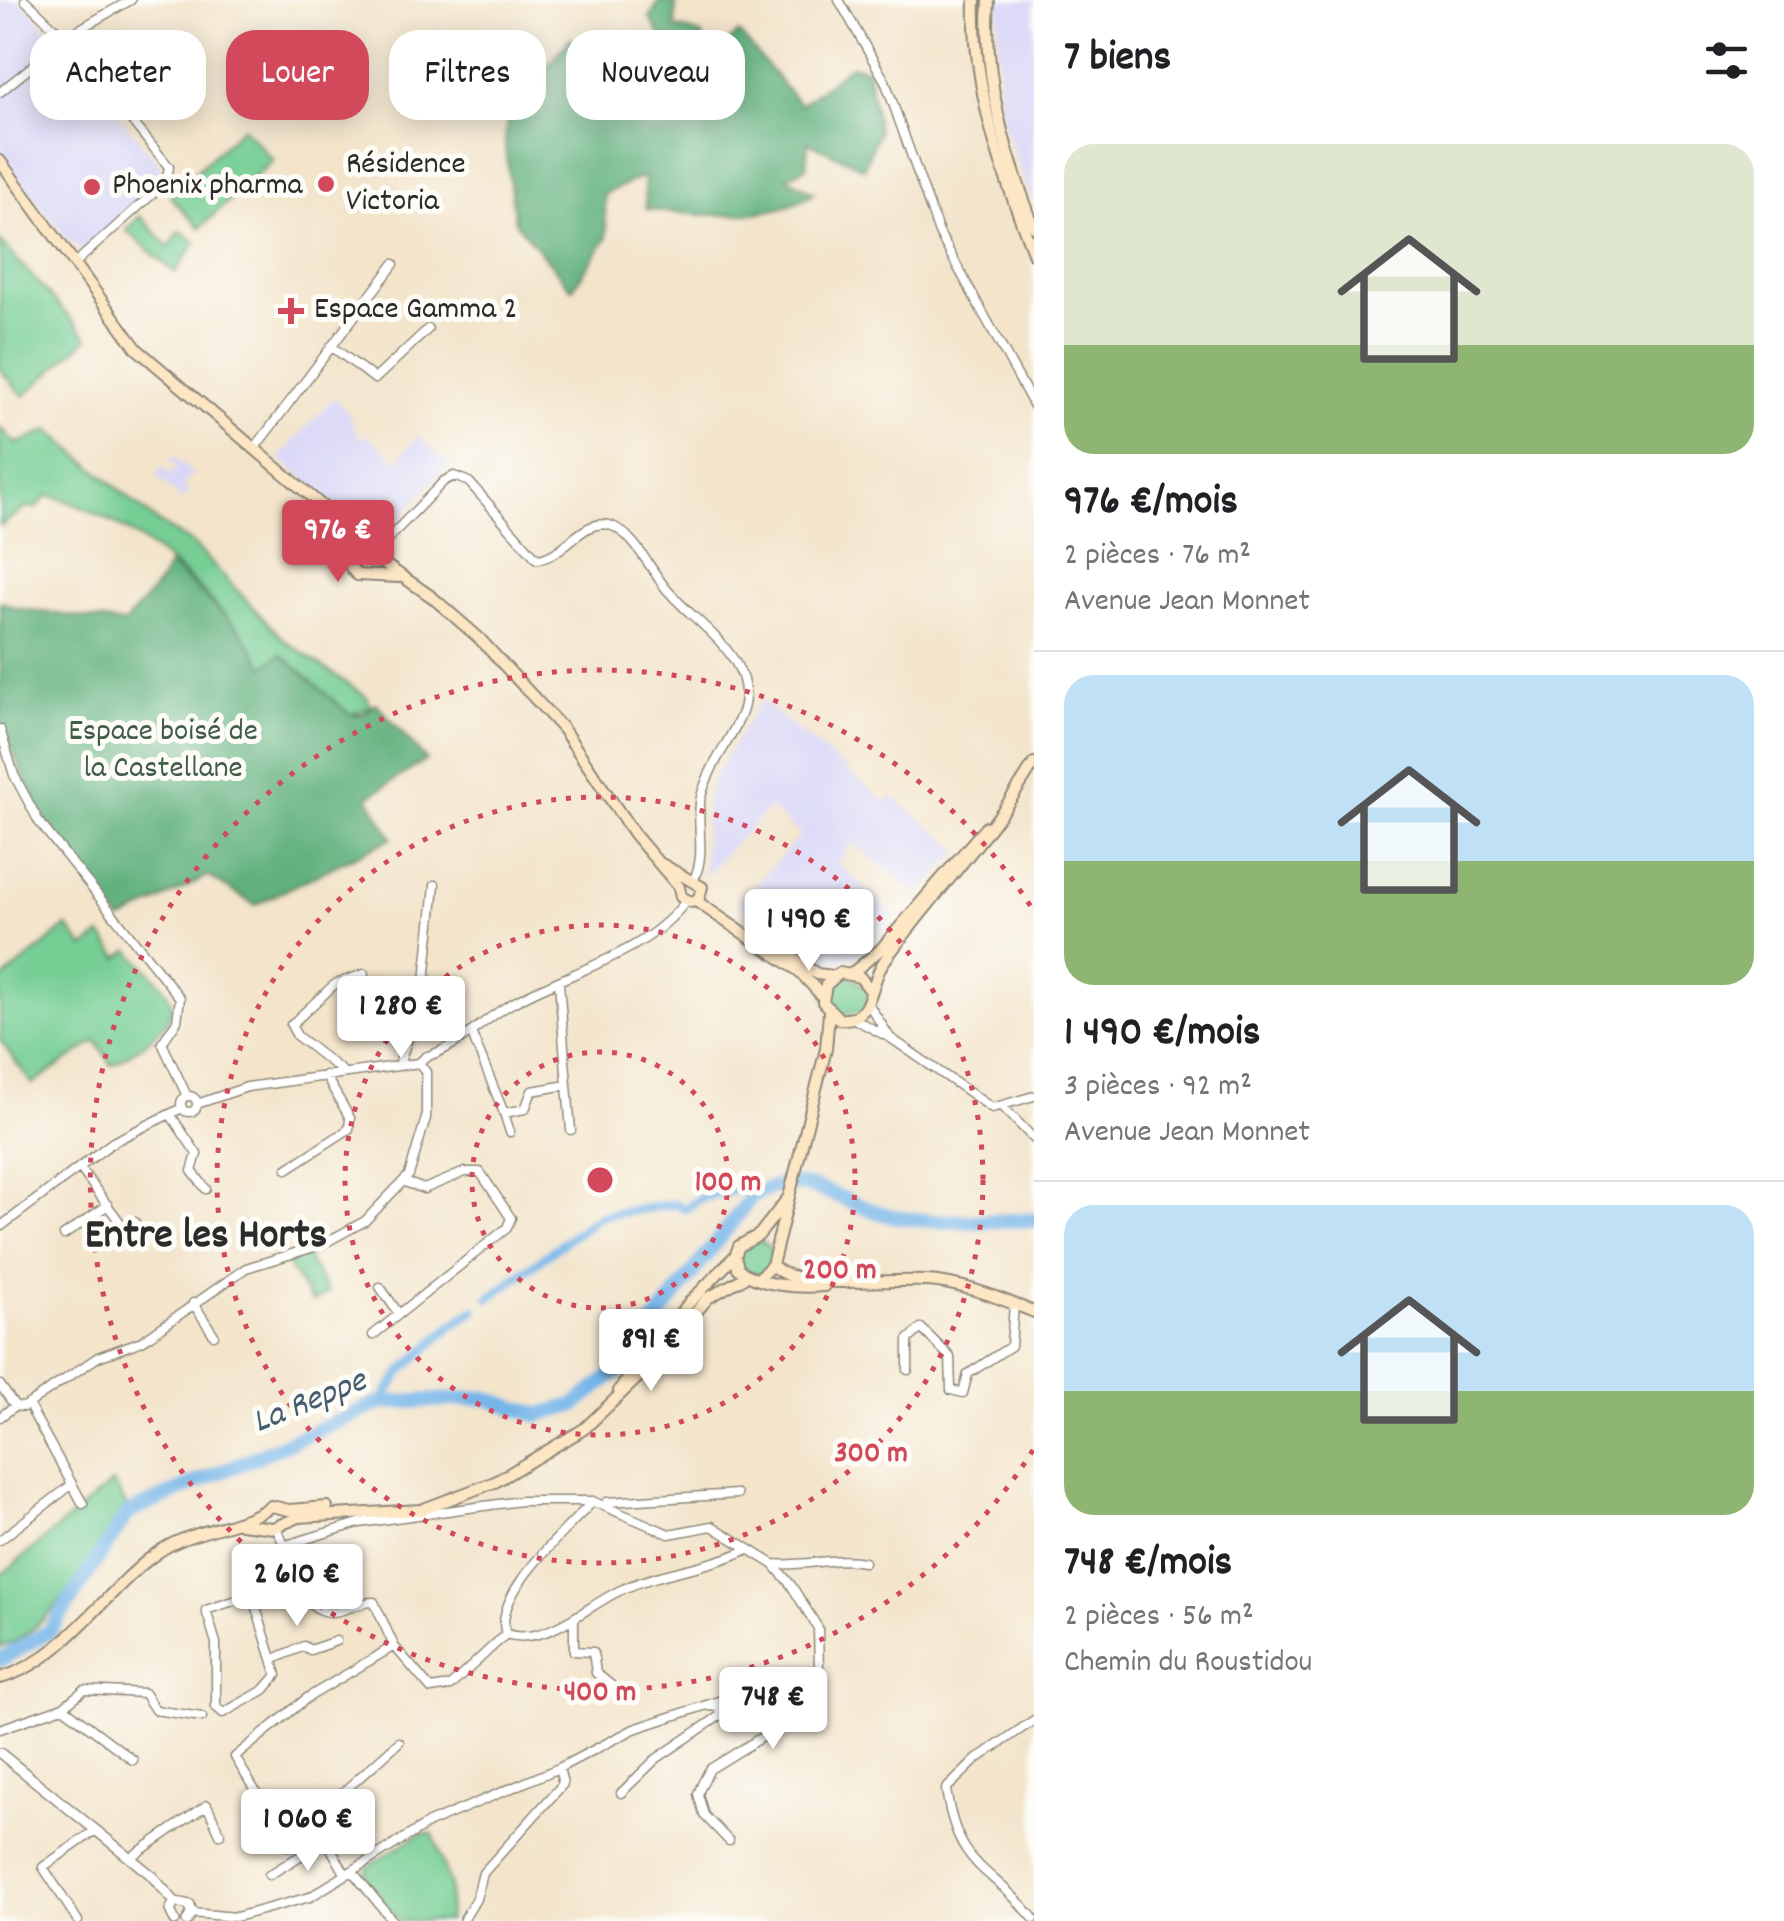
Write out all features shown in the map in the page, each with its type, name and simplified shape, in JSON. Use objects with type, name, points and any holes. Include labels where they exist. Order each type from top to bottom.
[{"type":"main road","points":[[975,0],[976,54],[988,124],[1034,255]]},
{"type":"main road","points":[[989,0],[988,53],[996,113],[1034,227]]},
{"type":"main road","points":[[0,161],[136,349],[400,578],[456,618],[544,707],[660,863],[687,882],[695,897],[798,971],[822,997],[829,1012],[826,1049],[772,1251],[772,1265],[761,1276]]},
{"type":"main road","points":[[343,525],[353,554],[354,572],[400,578]]},
{"type":"main road","points":[[353,554],[368,548]]},
{"type":"main road","points":[[371,576],[379,560]]},
{"type":"main road","points":[[826,1049],[869,1004],[870,990],[887,957],[976,852],[1034,763]]},
{"type":"main road","points":[[687,882],[695,897],[809,969],[834,976],[852,973],[880,950],[1015,794]]},
{"type":"main road","points":[[852,973],[870,990]]},
{"type":"main road","points":[[822,997],[834,976]]},
{"type":"main road","points":[[829,1012],[850,1020]]},
{"type":"main road","points":[[597,1418],[689,1303],[788,1198]]},
{"type":"main road","points":[[754,1238],[765,1242],[772,1251]]},
{"type":"main road","points":[[735,1256],[738,1268],[747,1276]]},
{"type":"main road","points":[[772,1265],[790,1279],[949,1284],[1034,1312]]},
{"type":"main road","points":[[0,1675],[23,1670],[161,1550],[182,1538],[274,1519],[443,1503],[542,1458],[597,1418],[651,1365],[696,1309],[719,1290],[747,1276],[810,1287],[872,1280]]},
{"type":"street","points":[[25,0],[56,30]]},
{"type":"street","points":[[82,30],[131,0]]},
{"type":"street","points":[[839,0],[885,81],[939,233],[1034,406]]},
{"type":"street","points":[[0,92],[30,68]]},
{"type":"street","points":[[74,264],[170,177],[170,167],[132,120]]},
{"type":"street","points":[[254,449],[394,264]]},
{"type":"street","points":[[331,346],[375,379],[428,329]]},
{"type":"street","points":[[379,560],[385,542],[444,481],[454,476],[469,482],[536,559],[550,557],[593,525],[605,523],[619,528],[693,621],[726,647],[744,690],[742,712],[707,776],[700,802],[700,864],[687,882]]},
{"type":"street","points":[[368,548],[385,542]]},
{"type":"street","points":[[0,729],[14,775],[39,822],[180,998],[177,1021],[162,1043],[186,1096],[197,1104]]},
{"type":"street","points":[[400,1062],[424,991],[435,885]]},
{"type":"street","points":[[182,1108],[190,1112],[197,1104],[248,1086],[400,1062],[425,1062],[508,1005],[613,958],[695,897]]},
{"type":"street","points":[[344,1072],[296,1036],[290,1024],[336,984],[364,974]]},
{"type":"street","points":[[558,982],[571,1130]]},
{"type":"street","points":[[869,1004],[892,1039]]},
{"type":"street","points":[[850,1020],[892,1039],[999,1107],[1034,1139]]},
{"type":"street","points":[[471,1032],[510,1132]]},
{"type":"street","points":[[0,1417],[16,1406],[28,1404],[98,1357],[142,1340],[259,1262],[340,1238],[365,1222],[405,1182],[426,1118],[425,1062]]},
{"type":"street","points":[[287,1169],[349,1129],[350,1118],[325,1075]]},
{"type":"street","points":[[504,1113],[526,1109],[532,1091],[567,1085]]},
{"type":"street","points":[[0,1227],[124,1136],[172,1117],[182,1108],[186,1096]]},
{"type":"street","points":[[999,1107],[1034,1096]]},
{"type":"street","points":[[172,1117],[197,1154],[192,1171],[206,1189]]},
{"type":"street","points":[[80,1168],[125,1229]]},
{"type":"street","points":[[373,1335],[507,1228],[512,1218],[480,1172],[466,1172],[424,1190],[405,1182]]},
{"type":"street","points":[[64,1236],[108,1205]]},
{"type":"street","points":[[116,1236],[135,1222]]},
{"type":"street","points":[[380,1287],[399,1314]]},
{"type":"street","points":[[193,1303],[214,1335]]},
{"type":"street","points":[[908,1370],[908,1340],[921,1328],[950,1357],[951,1390],[963,1393],[968,1374],[1011,1346],[1014,1304]]},
{"type":"street","points":[[0,1384],[16,1406]]},
{"type":"street","points":[[28,1404],[83,1504]]},
{"type":"street","points":[[0,1540],[70,1486]]},
{"type":"street","points":[[283,1546],[360,1523],[450,1514],[476,1504],[737,1494]]},
{"type":"street","points":[[592,1502],[669,1534],[704,1526],[722,1528],[773,1564],[818,1628],[820,1667],[779,1701],[767,1734],[710,1769],[702,1784],[698,1794],[704,1815],[728,1841]]},
{"type":"street","points":[[506,1634],[504,1619],[520,1578],[592,1502]]},
{"type":"street","points":[[274,1519],[283,1546],[318,1610],[338,1614],[374,1602],[394,1646],[423,1681],[440,1690],[506,1634]]},
{"type":"street","points":[[506,1634],[518,1637],[574,1618],[624,1588],[697,1570],[748,1549]]},
{"type":"street","points":[[773,1564],[816,1565],[844,1558],[864,1562]]},
{"type":"street","points":[[252,1595],[274,1659],[274,1682],[231,1709],[219,1712],[216,1643],[206,1610],[299,1579]]},
{"type":"street","points":[[574,1618],[574,1651],[593,1652],[596,1673],[611,1685]]},
{"type":"street","points":[[274,1659],[304,1646],[310,1650],[336,1642]]},
{"type":"street","points":[[394,1646],[307,1698],[235,1757],[288,1846],[322,1824],[342,1793],[399,1742]]},
{"type":"street","points":[[0,1729],[64,1708],[84,1690],[144,1693],[155,1710],[202,1717]]},
{"type":"street","points":[[0,1753],[130,1858],[175,1902],[187,1902],[190,1917],[236,1919],[296,1902],[429,1823],[559,1768],[634,1728],[725,1699]]},
{"type":"street","points":[[621,1793],[656,1759],[721,1715],[720,1707],[707,1706]]},
{"type":"street","points":[[64,1708],[133,1760]]},
{"type":"street","points":[[1034,1720],[977,1759],[946,1789],[951,1825],[977,1868],[1034,1919]]},
{"type":"street","points":[[463,1921],[476,1899],[483,1873],[563,1784],[559,1768]]},
{"type":"street","points":[[130,1858],[206,1805],[220,1834]]},
{"type":"street","points":[[78,1921],[43,1867],[96,1830]]},
{"type":"street","points":[[269,1875],[348,1830]]},
{"type":"street","points":[[326,1840],[393,1921]]},
{"type":"street","points":[[175,1902],[170,1910],[176,1921]]},
{"type":"shaded area","points":[[0,0],[19,0],[47,30],[30,30],[30,120],[122,120],[161,166],[161,179],[83,251],[67,240],[0,153]]},
{"type":"shaded area","points":[[997,0],[1034,0],[1034,206],[1000,116]]},
{"type":"shaded area","points":[[334,397],[347,411],[360,439],[366,434],[396,461],[418,436],[449,464],[379,541],[279,458]]},
{"type":"shaded area","points":[[173,455],[193,474],[182,486],[189,492],[182,500],[155,474],[162,467],[171,474],[177,467],[169,459]]},
{"type":"shaded area","points":[[761,700],[886,802],[892,797],[960,850],[919,895],[853,843],[837,863],[896,916],[863,954],[818,969],[762,928],[737,903],[801,835],[769,808],[703,877],[706,800],[713,778]]},
{"type":"green space","points":[[659,0],[676,2],[675,27],[685,30],[657,30],[650,18]]},
{"type":"green space","points":[[745,40],[800,105],[851,65],[867,69],[878,131],[864,168],[808,142],[806,167],[787,177],[814,193],[777,209],[709,215],[646,209],[644,176],[604,194],[607,238],[572,289],[515,222],[505,145],[507,120],[546,120],[546,68],[566,44],[566,120],[745,120]]},
{"type":"green space","points":[[243,127],[273,160],[200,228],[170,196]]},
{"type":"green space","points":[[140,216],[169,247],[180,231],[196,242],[175,273],[126,230]]},
{"type":"green space","points":[[0,241],[88,338],[24,396],[0,370]]},
{"type":"green space","points":[[0,427],[16,444],[49,430],[156,521],[193,544],[285,641],[367,697],[371,707],[350,715],[281,654],[264,668],[198,587],[112,522],[48,495],[37,508],[27,507],[0,526]]},
{"type":"green space","name":"Espace boisé de la Castellane","points":[[169,563],[241,631],[264,667],[281,654],[350,715],[364,714],[376,703],[426,760],[368,797],[392,838],[255,905],[208,876],[121,921],[44,819],[0,726],[0,601],[17,608],[124,624],[160,582]]},
{"type":"green space","points":[[67,926],[84,948],[101,935],[119,958],[130,950],[162,986],[171,1009],[151,1038],[112,1065],[96,1041],[32,1084],[0,1040],[0,982]]},
{"type":"green space","points":[[846,972],[870,990],[865,1011],[834,1016],[823,991]]},
{"type":"green space","points":[[755,1241],[767,1246],[772,1258],[767,1270],[755,1275],[743,1270],[738,1258],[743,1246]]},
{"type":"green space","points":[[306,1256],[328,1293],[312,1302],[285,1261]]},
{"type":"green space","points":[[113,1482],[128,1508],[103,1545],[72,1588],[36,1626],[0,1647],[0,1576]]},
{"type":"green space","points":[[421,1833],[433,1834],[450,1886],[448,1921],[399,1921],[365,1879],[367,1867]]},
{"type":"waterway","name":"La Reppe","points":[[0,1660],[50,1631],[128,1513],[380,1403],[485,1398],[538,1415],[575,1405],[616,1372],[752,1196],[790,1184],[823,1190],[873,1211],[909,1219],[1034,1220]]},
{"type":"waterway","points":[[489,1298],[599,1216],[674,1204],[686,1209],[700,1198],[745,1188],[752,1196]]},
{"type":"waterway","points":[[450,1327],[474,1310]]},
{"type":"waterway","points":[[380,1403],[402,1371],[447,1330]]},
{"type":"place","name":"Résidence Victoria","points":[[326,184]]},
{"type":"place","name":"Phoenix pharma","points":[[92,187]]},
{"type":"place","name":"Espace Gamma 2","points":[[291,311]]},
{"type":"district","name":"Entre les Horts","points":[[206,1238]]}]
